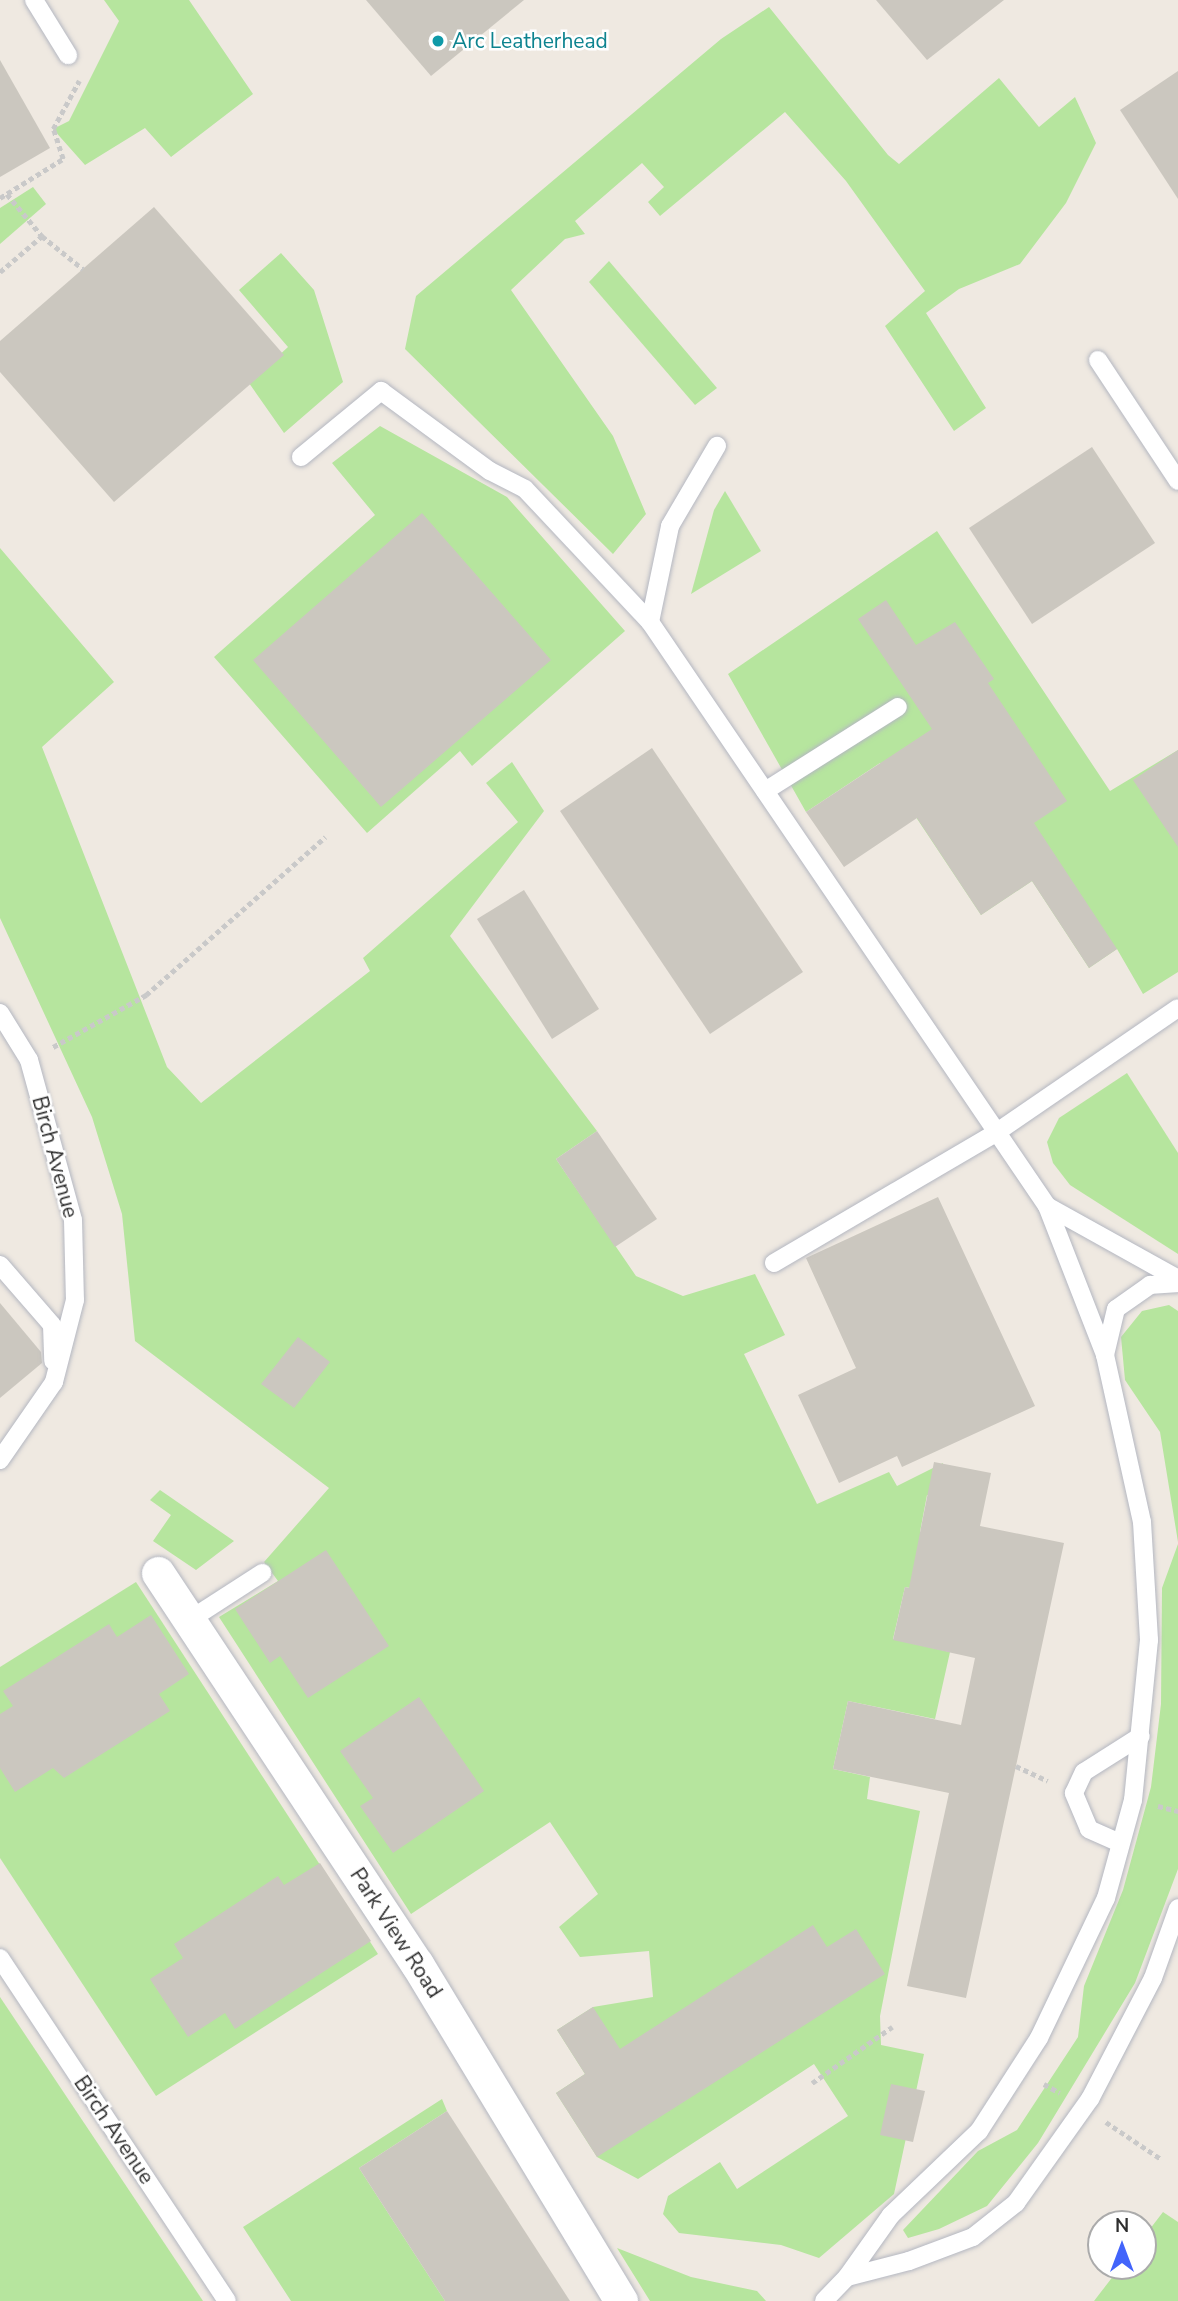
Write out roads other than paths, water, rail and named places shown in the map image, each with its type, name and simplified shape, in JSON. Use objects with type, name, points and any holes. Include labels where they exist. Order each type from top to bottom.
[{"type":"street","name":"Park View Road","points":[[159,1573],[417,1964],[621,2301]]},
{"type":"lane","points":[[34,0],[68,55]]},
{"type":"lane","points":[[1098,360],[1178,481]]},
{"type":"lane","points":[[301,457],[381,391],[490,471],[525,489],[650,622],[1047,1206],[1105,1355],[1142,1522],[1149,1640],[1133,1800],[1107,1898],[1039,2038],[979,2131],[891,2216],[847,2277],[824,2301]]},
{"type":"lane","points":[[650,622],[670,526],[717,446]]},
{"type":"lane","points":[[765,791],[898,708]]},
{"type":"lane","points":[[774,1263],[997,1132],[1178,1008]]},
{"type":"lane","name":"Birch Avenue","points":[[0,1013],[29,1060],[73,1220],[75,1300],[54,1381],[0,1460]]},
{"type":"lane","points":[[1047,1206],[1178,1281]]},
{"type":"lane","points":[[0,1265],[52,1325],[54,1381]]},
{"type":"lane","points":[[1105,1355],[1116,1309],[1150,1285],[1178,1281]]},
{"type":"lane","points":[[191,1619],[262,1573]]},
{"type":"lane","points":[[1120,1843],[1089,1829],[1074,1793],[1084,1772],[1141,1737]]},
{"type":"lane","points":[[847,2277],[909,2262],[973,2236],[1016,2203],[1090,2099],[1153,1978],[1178,1908]]},
{"type":"lane","name":"Birch Avenue","points":[[0,1958],[228,2301]]},
{"type":"place","name":"Arc Leatherhead","points":[[438,41]]}]
